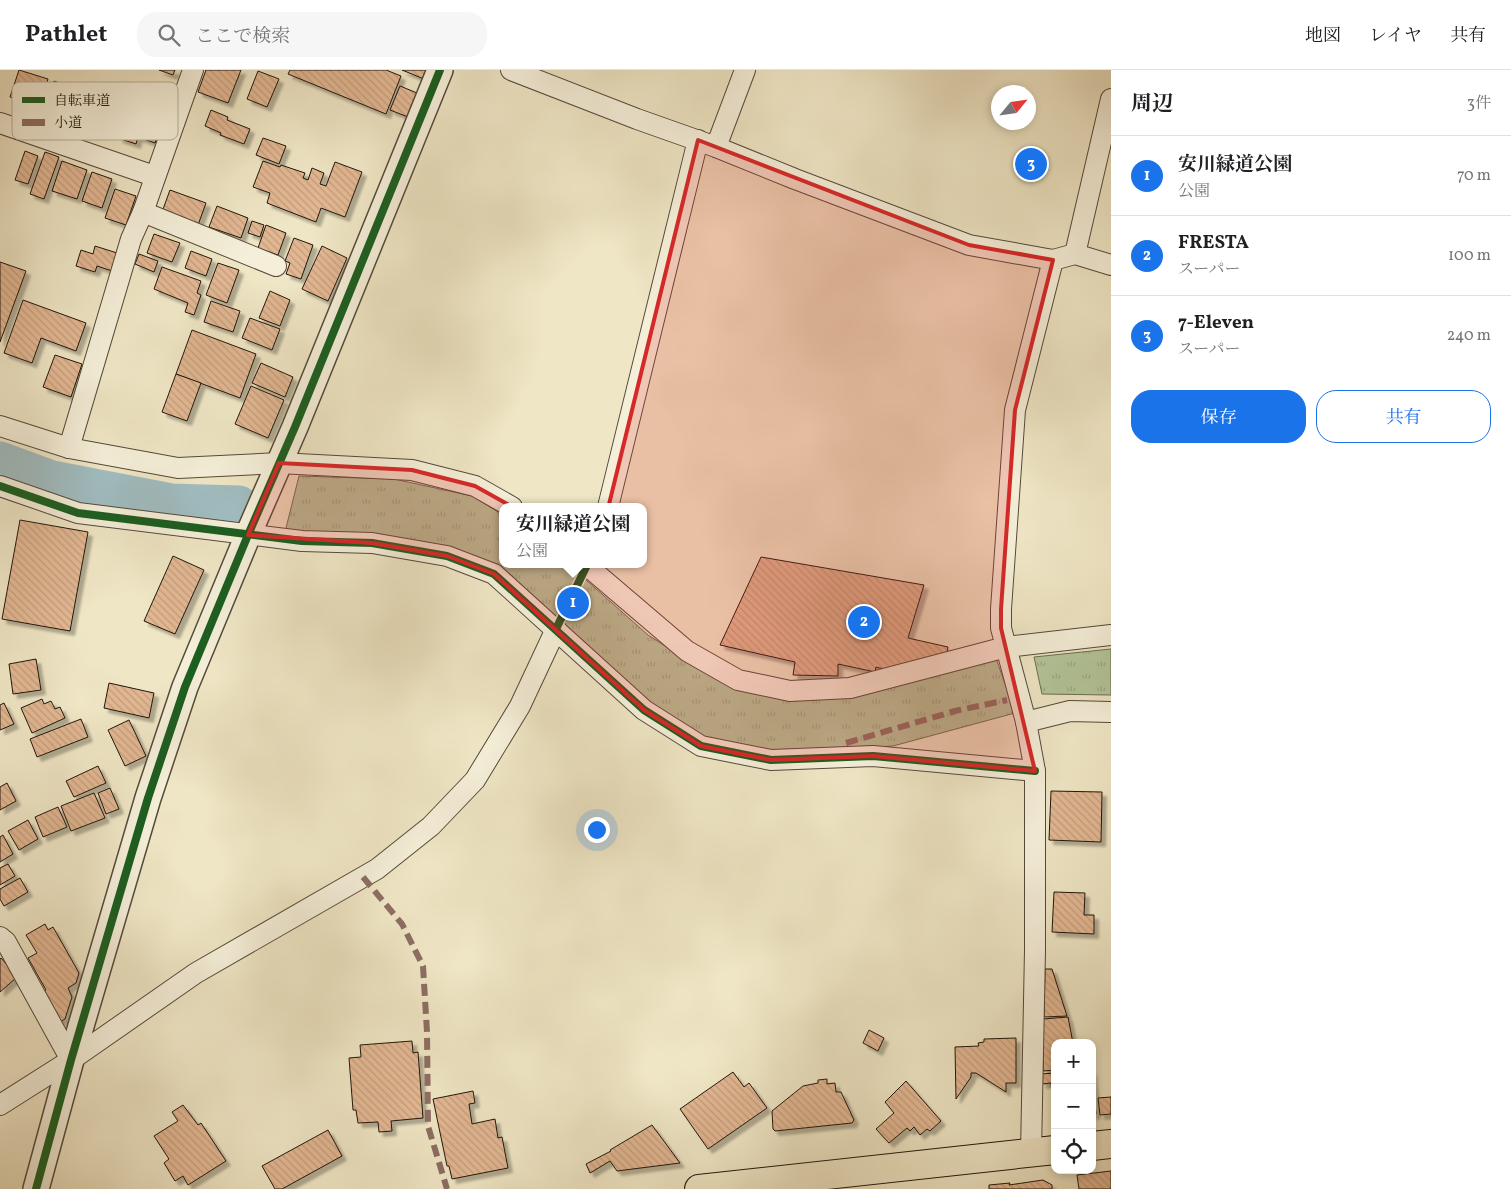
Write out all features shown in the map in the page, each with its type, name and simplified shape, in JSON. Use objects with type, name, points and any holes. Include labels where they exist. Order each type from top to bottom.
[{"type":"highway","points":[[1096,1146],[1111,1144]]},
{"type":"highway","points":[[706,1189],[1043,1152]]},
{"type":"street","points":[[178,111],[193,70]]},
{"type":"street","points":[[36,1189],[71,1060],[148,798],[185,688],[440,70]]},
{"type":"street","points":[[511,70],[969,245],[1053,260],[1075,254],[1111,266]]},
{"type":"street","points":[[609,503],[707,144],[745,70]]},
{"type":"street","points":[[1075,254],[1111,99]]},
{"type":"street","points":[[0,123],[12,127]]},
{"type":"street","points":[[49,140],[154,176]]},
{"type":"street","points":[[69,448],[131,239],[144,212],[154,176],[167,140]]},
{"type":"street","points":[[144,212],[276,266]]},
{"type":"street","points":[[1043,1152],[1035,950],[1035,771],[1026,722],[1001,628],[1001,609],[1015,410],[1053,260]]},
{"type":"street","points":[[0,426],[69,448],[178,468],[279,463],[412,470],[476,486],[505,503]]},
{"type":"street","points":[[0,486],[78,513],[302,541],[372,543],[447,556],[494,574],[644,710],[701,746],[771,760],[873,756],[1035,771]]},
{"type":"street","points":[[589,568],[686,651],[738,680],[790,691],[850,688],[1006,648],[1111,635]]},
{"type":"street","points":[[0,1106],[71,1060],[196,973],[377,869],[431,826],[475,780],[520,706],[556,629]]},
{"type":"street","points":[[1026,722],[1070,711],[1111,712]]},
{"type":"street","points":[[0,937],[6,942],[71,1060]]},
{"type":"highlighted area","points":[[698,140],[969,245],[1053,260],[1015,410],[1001,609],[1001,628],[1035,771],[873,756],[771,760],[701,746],[644,710],[494,574],[447,556],[372,543],[248,535],[279,463],[412,470],[475,486],[534,519],[587,565],[603,529]]},
{"type":"green space","points":[[299,476],[394,479],[472,496],[499,513],[499,568],[573,568],[648,635],[723,683],[795,701],[879,691],[996,658],[1015,713],[893,746],[781,752],[701,742],[628,687],[498,571],[285,532]]},
{"type":"green space","points":[[1111,649],[1111,695],[1042,694],[1034,657]]},
{"type":"building","points":[[19,70],[48,79],[47,82],[15,82]]},
{"type":"building","points":[[159,70],[175,70],[173,75]]},
{"type":"building","points":[[206,70],[241,70],[228,103],[198,92]]},
{"type":"building","points":[[290,70],[386,70],[401,76],[386,114],[288,74]]},
{"type":"building","points":[[402,70],[427,70],[424,79]]},
{"type":"building","points":[[258,71],[279,79],[267,107],[247,99]]},
{"type":"building","points":[[400,86],[417,93],[408,117],[390,110]]},
{"type":"building","points":[[211,110],[228,117],[227,120],[250,129],[244,144],[220,135],[221,133],[205,126]]},
{"type":"building","points":[[263,138],[286,146],[279,164],[256,155]]},
{"type":"building","points":[[124,140],[137,140],[136,144]]},
{"type":"building","points":[[25,151],[38,156],[28,184],[15,180]]},
{"type":"building","points":[[45,152],[59,157],[44,199],[30,194]]},
{"type":"building","points":[[62,161],[87,170],[77,199],[52,191]]},
{"type":"building","points":[[263,161],[305,173],[303,178],[308,180],[312,168],[324,173],[320,184],[326,186],[335,162],[362,172],[345,217],[321,208],[316,222],[267,203],[270,193],[253,187]]},
{"type":"building","points":[[92,172],[112,179],[102,208],[82,201]]},
{"type":"building","points":[[115,189],[136,196],[126,225],[105,218]]},
{"type":"building","points":[[170,190],[206,203],[198,225],[162,212]]},
{"type":"building","points":[[217,206],[248,218],[241,238],[209,227]]},
{"type":"building","points":[[252,221],[264,225],[260,237],[248,233]]},
{"type":"building","points":[[266,225],[286,233],[278,255],[258,248]]},
{"type":"building","points":[[154,234],[180,243],[172,262],[147,253]]},
{"type":"building","points":[[294,238],[313,245],[301,279],[286,274],[290,263],[285,261]]},
{"type":"building","points":[[95,246],[117,253],[112,271],[97,266],[95,272],[76,266],[81,250],[93,254]]},
{"type":"building","points":[[322,246],[347,258],[328,301],[302,289]]},
{"type":"building","points":[[191,251],[212,259],[206,276],[185,268]]},
{"type":"building","points":[[139,254],[158,261],[154,272],[135,264]]},
{"type":"building","points":[[0,262],[26,271],[0,342]]},
{"type":"building","points":[[218,263],[239,270],[227,303],[206,295]]},
{"type":"building","points":[[162,267],[201,281],[197,293],[201,295],[194,315],[185,312],[188,303],[154,289]]},
{"type":"building","points":[[270,291],[290,300],[280,326],[259,318]]},
{"type":"building","points":[[23,300],[86,323],[76,351],[41,338],[32,363],[4,353]]},
{"type":"building","points":[[211,301],[240,311],[233,332],[204,322]]},
{"type":"building","points":[[250,318],[280,329],[272,350],[242,338]]},
{"type":"building","points":[[192,330],[256,354],[240,398],[176,374]]},
{"type":"building","points":[[55,355],[82,364],[71,397],[43,387]]},
{"type":"building","points":[[261,363],[293,377],[285,397],[252,383]]},
{"type":"building","points":[[176,374],[201,383],[187,421],[162,412]]},
{"type":"building","points":[[251,386],[284,400],[268,438],[235,424]]},
{"type":"building","points":[[20,520],[88,532],[70,631],[2,619]]},
{"type":"building","points":[[173,556],[204,570],[175,634],[144,621]]},
{"type":"building","points":[[761,557],[924,585],[908,638],[948,647],[946,657],[891,671],[876,667],[875,672],[838,664],[838,676],[793,675],[795,662],[720,645]]},
{"type":"building","points":[[36,659],[41,690],[13,694],[9,664]]},
{"type":"building","points":[[109,683],[154,693],[149,718],[104,708]]},
{"type":"building","points":[[42,699],[44,704],[51,701],[55,709],[60,707],[65,718],[32,733],[21,708]]},
{"type":"building","points":[[4,703],[14,724],[0,730],[0,705]]},
{"type":"building","points":[[81,719],[88,737],[37,757],[30,739]]},
{"type":"building","points":[[129,720],[146,756],[125,766],[108,730]]},
{"type":"building","points":[[98,766],[106,783],[74,797],[66,781]]},
{"type":"building","points":[[7,783],[16,801],[0,810],[0,787]]},
{"type":"building","points":[[110,788],[119,809],[106,814],[98,793]]},
{"type":"building","points":[[1051,791],[1102,792],[1101,842],[1049,840]]},
{"type":"building","points":[[94,793],[105,818],[71,831],[61,806]]},
{"type":"building","points":[[58,807],[67,827],[43,837],[35,817]]},
{"type":"building","points":[[28,820],[38,839],[19,850],[8,831]]},
{"type":"building","points":[[3,835],[13,854],[0,862],[0,837]]},
{"type":"building","points":[[8,864],[15,876],[0,885],[0,868]]},
{"type":"building","points":[[20,878],[28,892],[4,906],[0,899],[0,889]]},
{"type":"building","points":[[1054,892],[1085,893],[1084,915],[1094,915],[1094,934],[1052,932]]},
{"type":"building","points":[[45,924],[48,930],[53,927],[79,973],[76,983],[68,988],[72,997],[65,1019],[57,1024],[40,993],[46,990],[28,958],[37,953],[26,935]]},
{"type":"building","points":[[0,959],[17,977],[0,992]]},
{"type":"building","points":[[1045,969],[1052,969],[1067,1016],[1044,1017]]},
{"type":"building","points":[[1068,1017],[1072,1039],[1051,1039],[1051,1070],[1043,1071],[1043,1019]]},
{"type":"building","points":[[869,1030],[884,1038],[878,1051],[863,1043]]},
{"type":"building","points":[[1016,1038],[1016,1083],[1006,1083],[1006,1092],[976,1073],[971,1073],[971,1077],[956,1099],[955,1047],[979,1046],[978,1043],[984,1042],[984,1039]]},
{"type":"building","points":[[412,1041],[413,1053],[418,1052],[423,1118],[391,1121],[392,1131],[379,1132],[378,1122],[358,1123],[356,1110],[353,1110],[349,1058],[361,1057],[360,1045]]},
{"type":"building","points":[[733,1072],[744,1087],[749,1083],[767,1108],[708,1149],[680,1109]]},
{"type":"building","points":[[1051,1073],[1051,1083],[1042,1084],[1041,1074]]},
{"type":"building","points":[[827,1079],[827,1084],[835,1083],[836,1092],[841,1092],[854,1120],[852,1123],[775,1131],[773,1129],[772,1111],[803,1086],[818,1083],[818,1080]]},
{"type":"building","points":[[906,1081],[941,1121],[930,1131],[927,1129],[920,1135],[914,1127],[910,1131],[907,1128],[889,1143],[876,1129],[894,1113],[885,1102]]},
{"type":"building","points":[[473,1091],[475,1103],[469,1104],[472,1124],[495,1119],[498,1138],[502,1137],[508,1168],[452,1179],[449,1166],[447,1166],[433,1099]]},
{"type":"building","points":[[1111,1097],[1111,1114],[1100,1115],[1098,1098]]},
{"type":"building","points":[[183,1105],[198,1125],[201,1123],[226,1161],[188,1185],[183,1176],[175,1181],[164,1163],[169,1159],[154,1136],[178,1121],[172,1112]]},
{"type":"building","points":[[652,1125],[680,1163],[617,1171],[610,1161],[590,1173],[586,1164],[611,1151]]},
{"type":"building","points":[[328,1130],[342,1156],[282,1189],[275,1189],[262,1166]]},
{"type":"building","points":[[1111,1171],[1111,1189],[1079,1189],[1077,1175]]},
{"type":"building","points":[[1043,1180],[1052,1185],[1052,1189],[989,1189],[989,1185],[1010,1183],[1009,1185]]},
{"type":"waterway","points":[[0,461],[52,480],[171,503],[239,505]]},
{"type":"marked path","points":[[846,743],[955,711],[1007,700]]},
{"type":"marked path","points":[[363,877],[402,924],[423,966],[427,1032],[428,1126],[447,1189]]},
{"type":"cycle path","points":[[36,1189],[71,1060],[148,798],[185,687],[295,427],[440,70]]},
{"type":"cycle path","points":[[0,486],[78,513],[302,541],[372,543],[447,556],[494,574],[644,710],[701,746],[771,760],[873,756],[1035,771]]},
{"type":"cycle path","points":[[556,629],[586,568]]},
{"type":"place","name":"7-Eleven","points":[[1031,164]]},
{"type":"place","name":"安川緑道公園","points":[[573,603]]},
{"type":"place","name":"FRESTA","points":[[864,622]]}]
